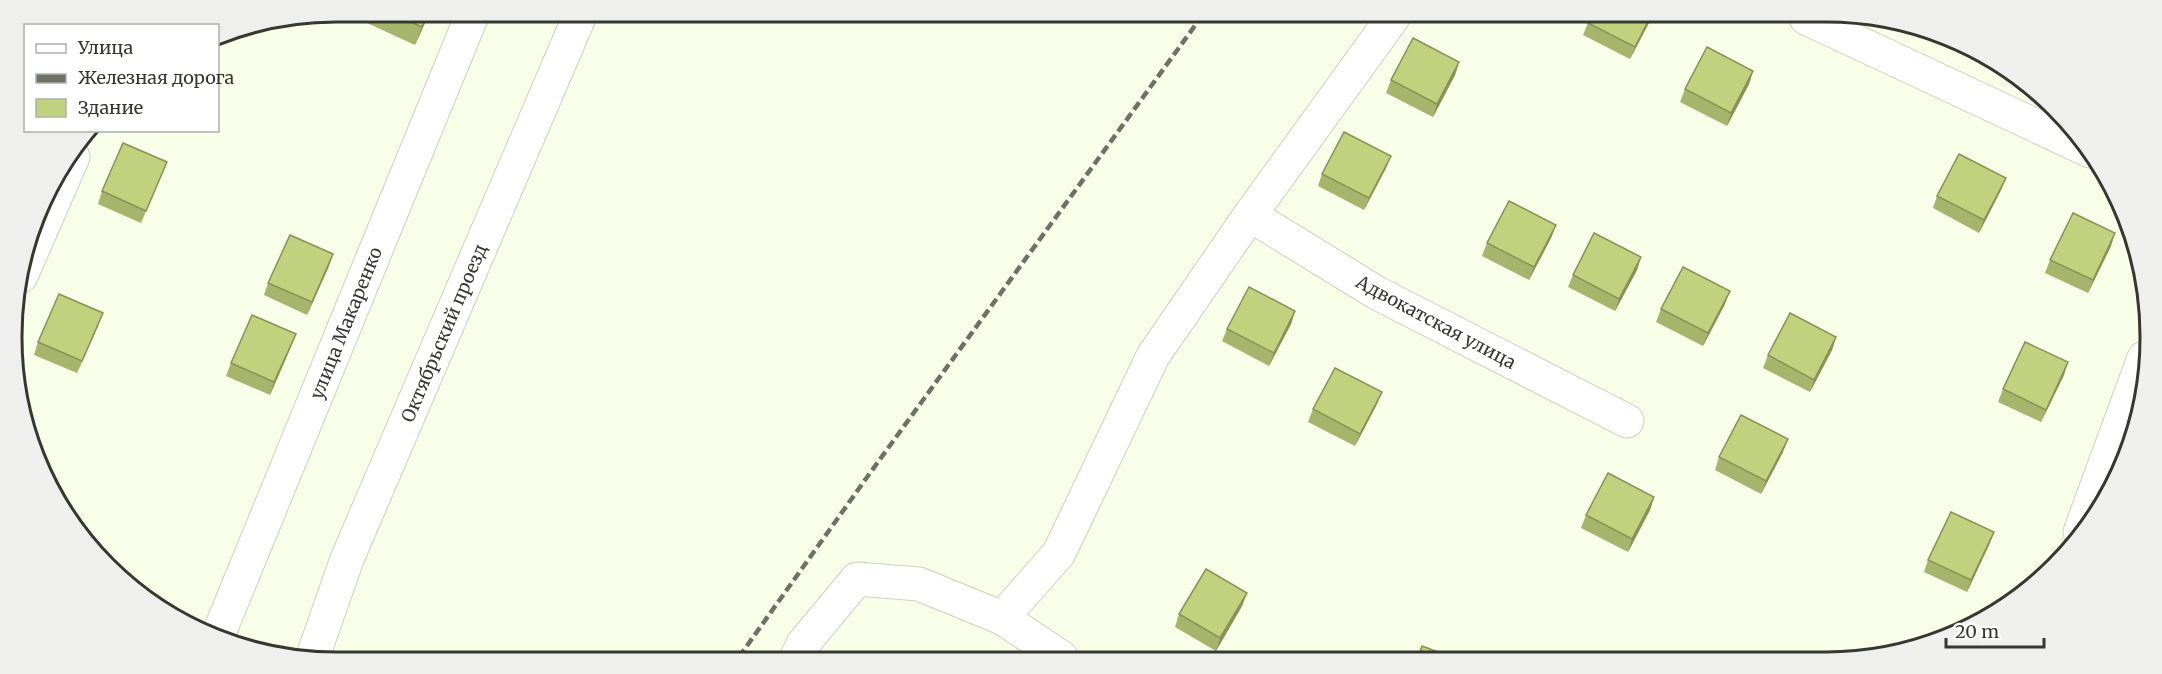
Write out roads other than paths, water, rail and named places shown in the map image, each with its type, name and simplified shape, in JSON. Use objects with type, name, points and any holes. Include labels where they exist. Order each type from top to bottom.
[{"type":"street","name":"улица Макаренко","points":[[221,629],[468,22]]},
{"type":"street","name":"Октябрьский проезд","points":[[315,651],[347,559],[577,22]]},
{"type":"street","points":[[1002,618],[1059,553],[1153,356],[1250,215],[1390,22]]},
{"type":"street","points":[[1815,22],[2072,143]]},
{"type":"street","points":[[42,228],[55,197]]},
{"type":"street","name":"Адвокатская улица","points":[[1250,215],[1377,294],[1627,421]]},
{"type":"street","points":[[2089,506],[2137,377]]},
{"type":"street","points":[[799,652],[803,644],[857,579],[920,584],[1002,618],[1053,652]]},
{"type":"railway","points":[[743,652],[1198,22]]}]
